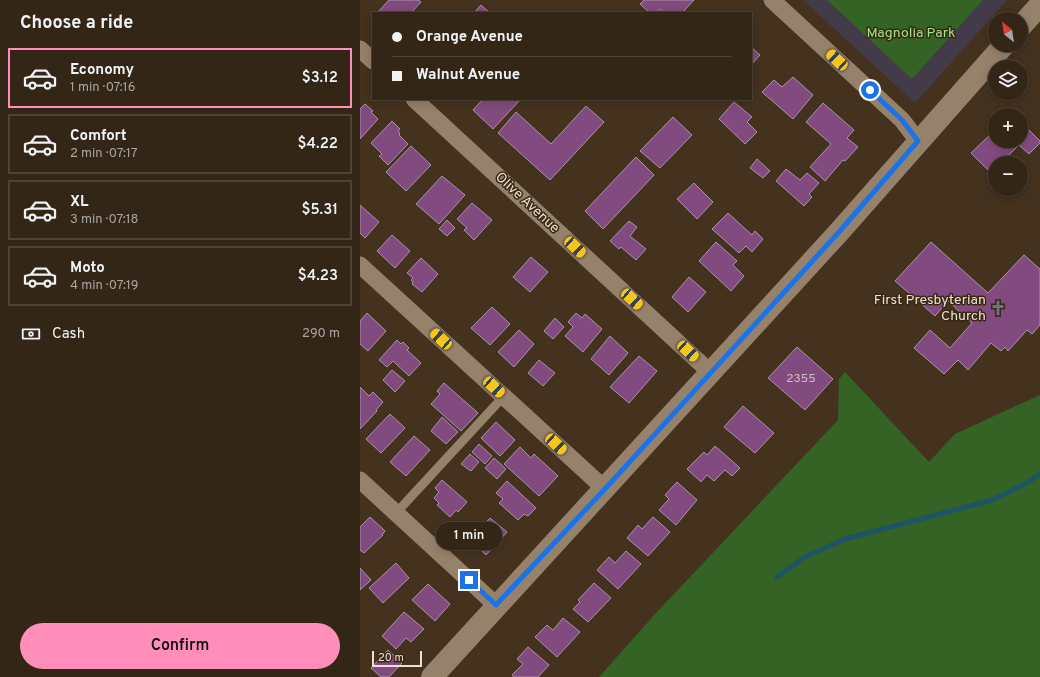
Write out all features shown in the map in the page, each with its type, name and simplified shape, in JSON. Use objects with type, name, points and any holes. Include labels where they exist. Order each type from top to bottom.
[{"type":"main road","points":[[1028,18],[1040,5]]},
{"type":"main road","points":[[432,677],[496,605],[605,489],[839,232],[998,52]]},
{"type":"street","points":[[772,0],[902,120],[918,141]]},
{"type":"street","points":[[360,49],[372,60]]},
{"type":"street","name":"Olive Avenue","points":[[415,100],[710,372]]},
{"type":"street","points":[[360,265],[605,489]]},
{"type":"street","points":[[360,480],[496,605]]},
{"type":"lane","points":[[396,513],[504,396]]},
{"type":"shaded area","points":[[803,0],[1007,0],[996,12],[988,12],[988,21],[915,103]]},
{"type":"green space","name":"Magnolia Park","points":[[827,0],[983,0],[912,79]]},
{"type":"green space","points":[[845,372],[929,462],[955,434],[1040,395],[1040,677],[599,677],[656,613],[838,420],[839,379]]},
{"type":"building","points":[[389,0],[418,0],[421,2],[412,12],[378,12]]},
{"type":"building","points":[[644,0],[694,0],[683,12],[664,12],[660,9],[658,12],[649,12],[640,4]]},
{"type":"building","points":[[481,5],[489,12],[475,12]]},
{"type":"building","points":[[752,48],[760,55],[752,64]]},
{"type":"building","points":[[793,77],[813,95],[793,119],[762,92],[774,80],[782,87]]},
{"type":"building","points":[[482,100],[520,100],[493,129],[473,110]]},
{"type":"building","points":[[734,102],[752,117],[747,122],[757,132],[745,144],[719,119]]},
{"type":"building","points":[[823,103],[854,130],[847,138],[858,147],[845,161],[843,160],[825,181],[810,167],[831,144],[806,122]]},
{"type":"building","points":[[365,104],[373,111],[371,112],[378,119],[360,139],[360,109]]},
{"type":"building","points":[[586,106],[604,122],[550,180],[498,133],[516,112],[551,144]]},
{"type":"building","points":[[673,117],[692,135],[660,168],[640,151]]},
{"type":"building","points":[[392,121],[400,129],[398,131],[400,133],[399,135],[408,144],[388,165],[379,156],[382,154],[371,143]]},
{"type":"building","points":[[1028,129],[1040,141],[1040,143],[1029,154],[1022,148],[1028,148]]},
{"type":"building","points":[[988,137],[988,148],[1016,148],[1008,156],[988,156],[988,170],[971,153]]},
{"type":"building","points":[[411,146],[431,165],[406,191],[386,172]]},
{"type":"building","points":[[636,157],[654,175],[603,229],[585,211]]},
{"type":"building","points":[[757,159],[770,171],[763,178],[750,168]]},
{"type":"building","points":[[786,169],[800,180],[807,173],[819,183],[809,194],[812,197],[804,206],[776,181]]},
{"type":"building","points":[[442,176],[465,195],[439,224],[416,204]]},
{"type":"building","points":[[694,183],[713,202],[697,219],[677,199]]},
{"type":"building","points":[[472,203],[492,220],[474,240],[464,230],[467,228],[457,219]]},
{"type":"building","points":[[360,205],[379,222],[365,238],[360,233]]},
{"type":"building","points":[[728,213],[752,235],[755,231],[763,239],[752,252],[746,246],[739,253],[712,229]]},
{"type":"building","points":[[447,220],[455,228],[447,236],[439,229]]},
{"type":"building","points":[[629,221],[637,227],[630,236],[646,249],[636,260],[621,247],[619,249],[610,241]]},
{"type":"building","points":[[392,235],[410,251],[395,268],[377,251]]},
{"type":"building","points":[[716,242],[737,261],[733,265],[744,276],[731,291],[699,261]]},
{"type":"building","name":"First Presbyterian Church","points":[[931,242],[988,293],[1024,255],[1040,269],[1040,325],[1032,334],[1027,330],[1008,351],[1005,347],[1001,351],[991,343],[968,370],[958,360],[944,374],[914,348],[930,330],[950,348],[972,323],[948,301],[935,316],[895,281]]},
{"type":"building","points":[[531,257],[548,272],[530,292],[513,277]]},
{"type":"building","points":[[421,258],[438,274],[422,292],[412,284],[413,282],[411,280],[413,278],[407,273]]},
{"type":"building","points":[[689,277],[706,292],[688,312],[672,297]]},
{"type":"building","points":[[492,307],[510,324],[490,345],[471,328]]},
{"type":"building","points":[[367,313],[386,331],[368,351],[360,344],[360,321]]},
{"type":"building","points":[[576,313],[582,318],[585,314],[602,329],[583,352],[565,336],[573,327],[568,322]]},
{"type":"building","points":[[555,318],[564,327],[553,339],[544,331]]},
{"type":"building","points":[[519,330],[534,344],[514,367],[498,352]]},
{"type":"building","points":[[610,336],[628,353],[609,375],[591,359]]},
{"type":"building","points":[[397,340],[401,344],[403,342],[409,348],[407,350],[421,363],[409,376],[393,361],[387,367],[379,360]]},
{"type":"building","points":[[797,347],[833,379],[805,410],[768,378]]},
{"type":"building","points":[[639,356],[657,371],[629,403],[610,387]]},
{"type":"building","points":[[539,360],[555,373],[543,386],[528,373]]},
{"type":"building","points":[[392,370],[405,381],[395,392],[383,380]]},
{"type":"building","points":[[444,383],[478,413],[461,431],[431,404],[440,394],[437,391]]},
{"type":"building","points":[[360,387],[369,396],[373,392],[383,402],[376,410],[377,411],[360,429]]},
{"type":"building","points":[[743,406],[774,433],[755,453],[724,427]]},
{"type":"building","points":[[390,414],[405,428],[381,453],[366,439]]},
{"type":"building","points":[[442,417],[458,432],[446,444],[431,431]]},
{"type":"building","points":[[496,422],[515,440],[500,456],[481,438]]},
{"type":"building","points":[[414,436],[430,450],[406,476],[390,462]]},
{"type":"building","points":[[479,444],[492,456],[485,464],[472,452]]},
{"type":"building","points":[[715,446],[740,468],[732,476],[725,470],[714,481],[707,475],[701,482],[687,469],[704,452],[707,455]]},
{"type":"building","points":[[520,447],[531,458],[534,454],[558,476],[539,496],[504,464]]},
{"type":"building","points":[[470,454],[479,462],[471,471],[461,464]]},
{"type":"building","points":[[494,458],[506,469],[497,479],[485,468]]},
{"type":"building","points":[[442,480],[467,502],[458,512],[456,510],[450,517],[437,505],[439,503],[434,498],[439,492],[435,488]]},
{"type":"building","points":[[507,481],[536,508],[528,516],[524,514],[518,520],[499,503],[503,499],[496,493]]},
{"type":"building","points":[[677,482],[697,500],[676,525],[659,510],[669,499],[665,495]]},
{"type":"building","points":[[370,517],[385,531],[383,535],[364,553],[360,550],[360,527]]},
{"type":"building","points":[[653,517],[670,532],[648,556],[627,538],[638,525],[642,529]]},
{"type":"building","points":[[490,518],[507,532],[486,555],[470,540]]},
{"type":"building","points":[[626,551],[641,564],[618,589],[597,570],[609,557],[615,563]]},
{"type":"building","points":[[396,563],[409,578],[383,603],[369,588]]},
{"type":"building","points":[[360,568],[371,580],[360,590]]},
{"type":"building","points":[[594,583],[611,598],[588,622],[573,609],[580,602],[578,600]]},
{"type":"building","points":[[428,584],[450,604],[435,621],[412,600]]},
{"type":"building","points":[[404,612],[424,629],[411,642],[406,638],[396,649],[382,636]]},
{"type":"building","points":[[563,618],[580,632],[557,657],[535,637],[547,625],[553,630]]},
{"type":"building","points":[[528,647],[549,665],[538,677],[514,677],[512,675],[523,664],[517,659]]},
{"type":"building","points":[[388,650],[402,663],[389,677],[381,677],[371,668]]},
{"type":"waterway","points":[[777,577],[805,557],[845,539],[992,500],[1025,484],[1040,474]]},
{"type":"place","name":"First Presbyterian Church","points":[[998,308]]},
{"type":"route","points":[[469,580],[496,605],[605,489],[839,232],[918,141],[902,120],[870,90]]}]
